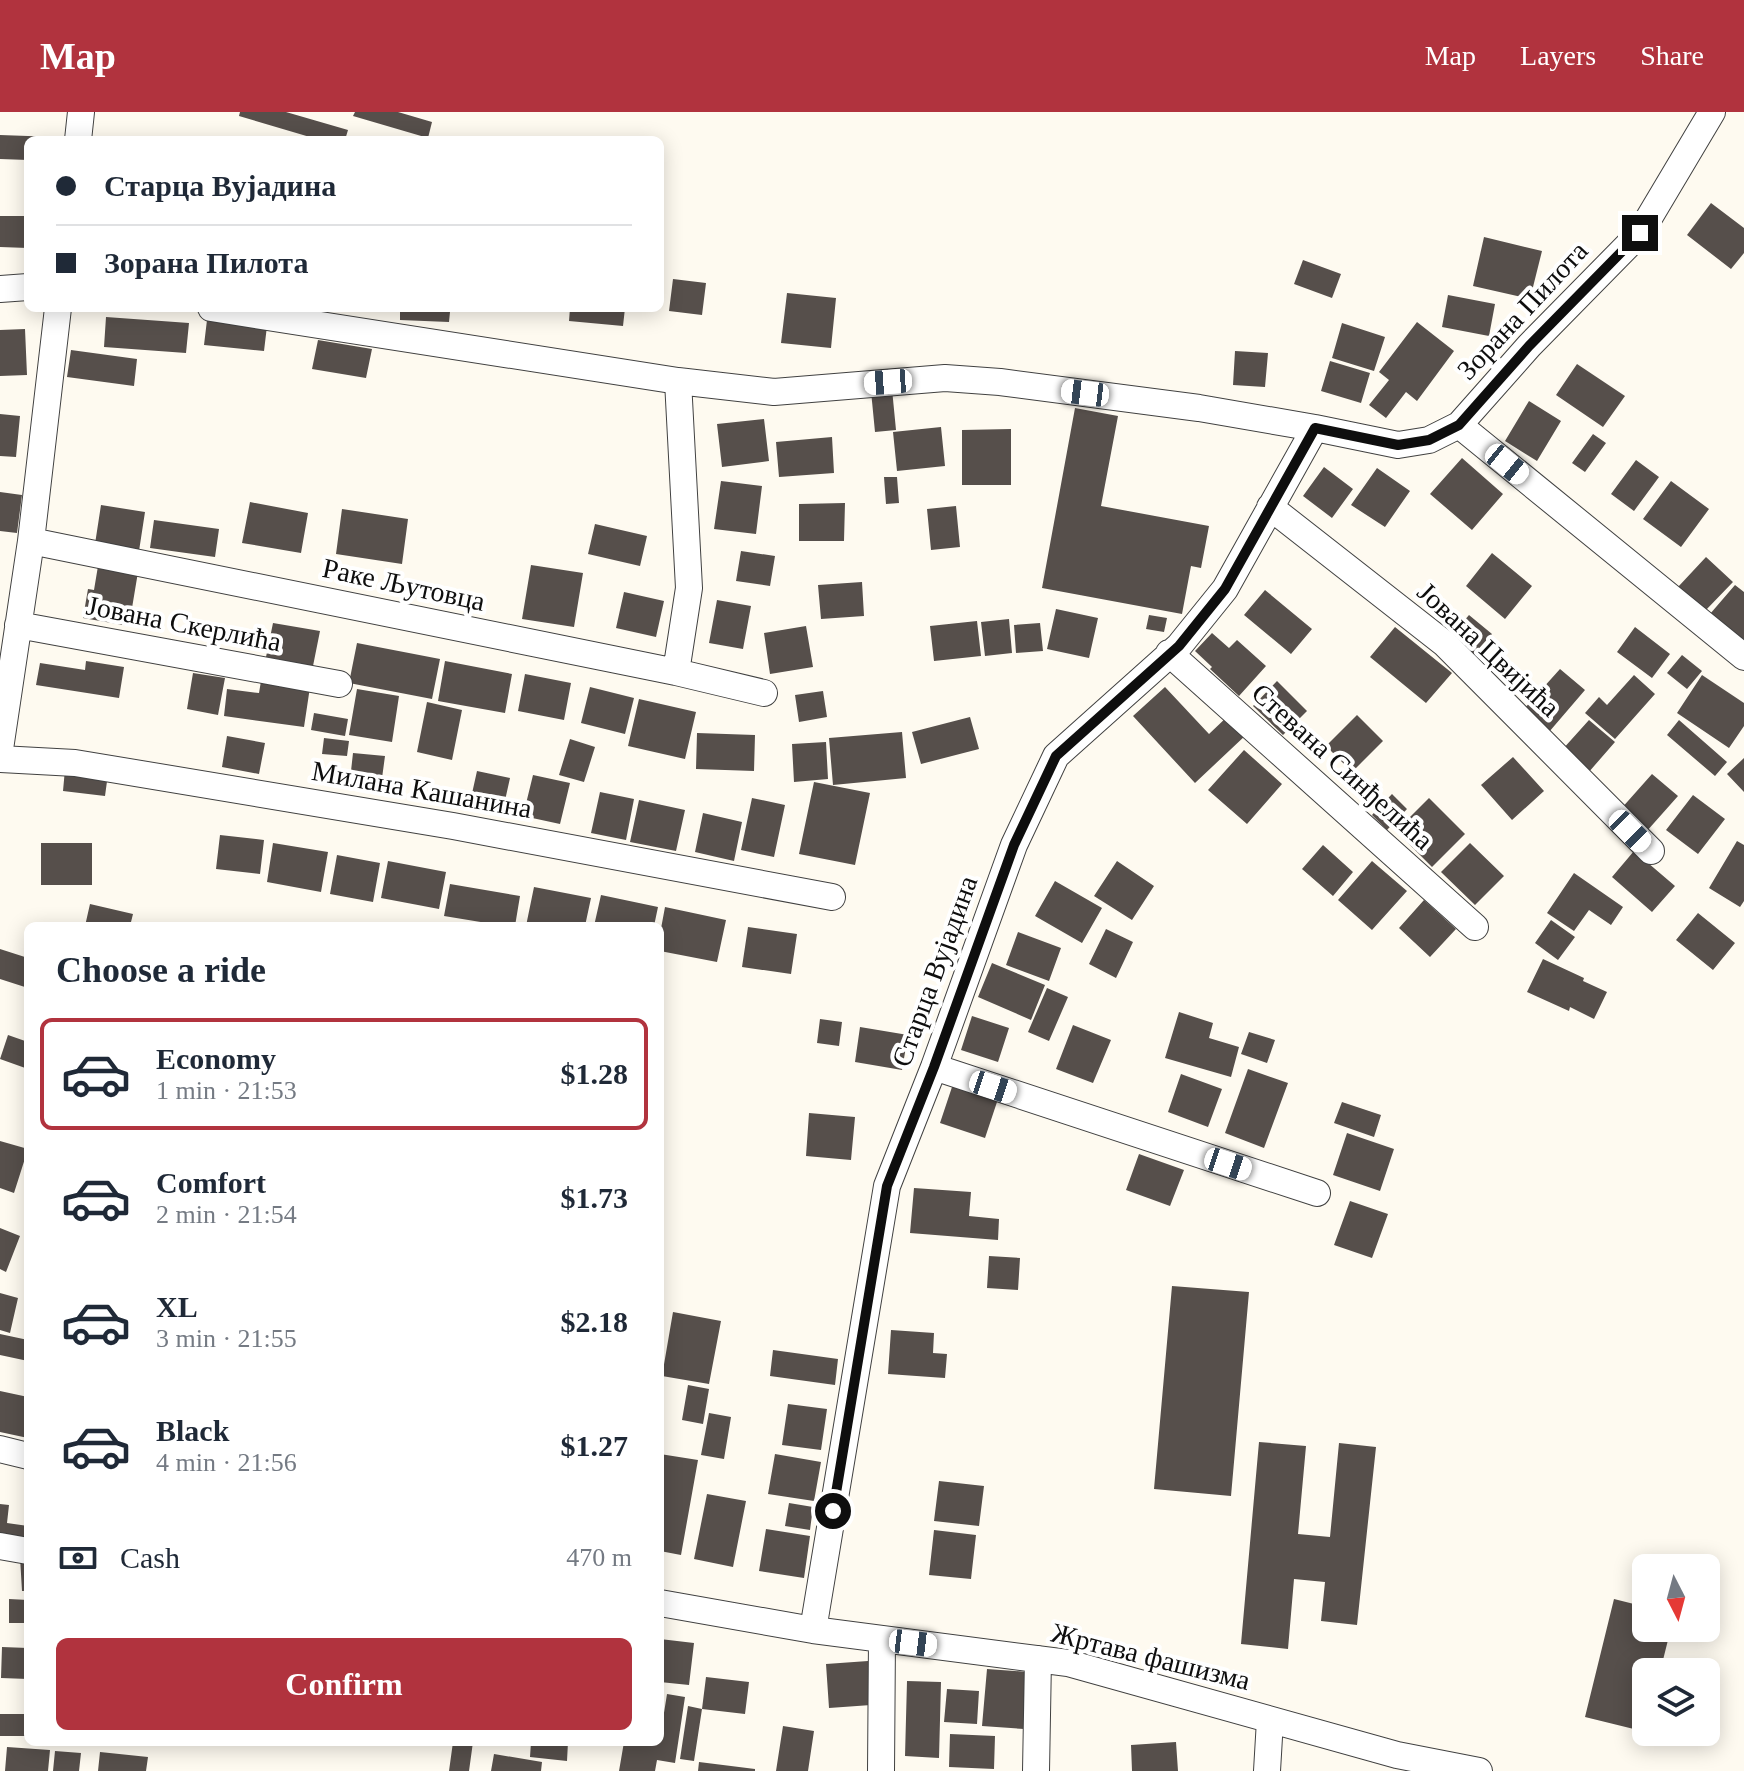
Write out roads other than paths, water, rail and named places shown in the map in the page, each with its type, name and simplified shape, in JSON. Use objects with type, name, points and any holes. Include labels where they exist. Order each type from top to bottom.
[{"type":"street","points":[[78,136],[81,112]]},
{"type":"street","name":"Зорана Пилота","points":[[237,312],[678,381],[774,392],[945,378],[1000,382],[1199,408],[1398,445],[1429,440],[1459,425],[1529,346],[1640,233],[1712,112]]},
{"type":"street","points":[[0,289],[24,287]]},
{"type":"street","points":[[0,749],[31,541],[58,312]]},
{"type":"street","points":[[676,672],[689,588],[678,381]]},
{"type":"street","points":[[1459,425],[1744,657]]},
{"type":"street","name":"Старца Вујадина","points":[[813,1630],[887,1186],[934,1067],[1014,845],[1056,756],[1179,646],[1225,589],[1315,428]]},
{"type":"street","name":"Јована Цвијића","points":[[1270,507],[1445,644],[1651,851]]},
{"type":"street","name":"Раке Љутовца","points":[[31,541],[676,672],[764,693]]},
{"type":"street","name":"Јована Скерлића","points":[[18,625],[339,684]]},
{"type":"street","name":"Стевана Синђелића","points":[[1169,653],[1475,927]]},
{"type":"street","name":"Милана Кашанина","points":[[0,759],[75,763],[453,826],[832,897]]},
{"type":"street","points":[[934,1067],[1317,1193]]},
{"type":"street","points":[[0,1449],[24,1455]]},
{"type":"street","points":[[0,1546],[24,1550]]},
{"type":"street","name":"Жртава фашизма","points":[[664,1604],[813,1630],[1068,1663],[1397,1755],[1479,1771]]},
{"type":"street","points":[[881,1771],[882,1639]]},
{"type":"street","points":[[1036,1771],[1038,1659]]},
{"type":"street","points":[[1267,1771],[1270,1720]]}]
